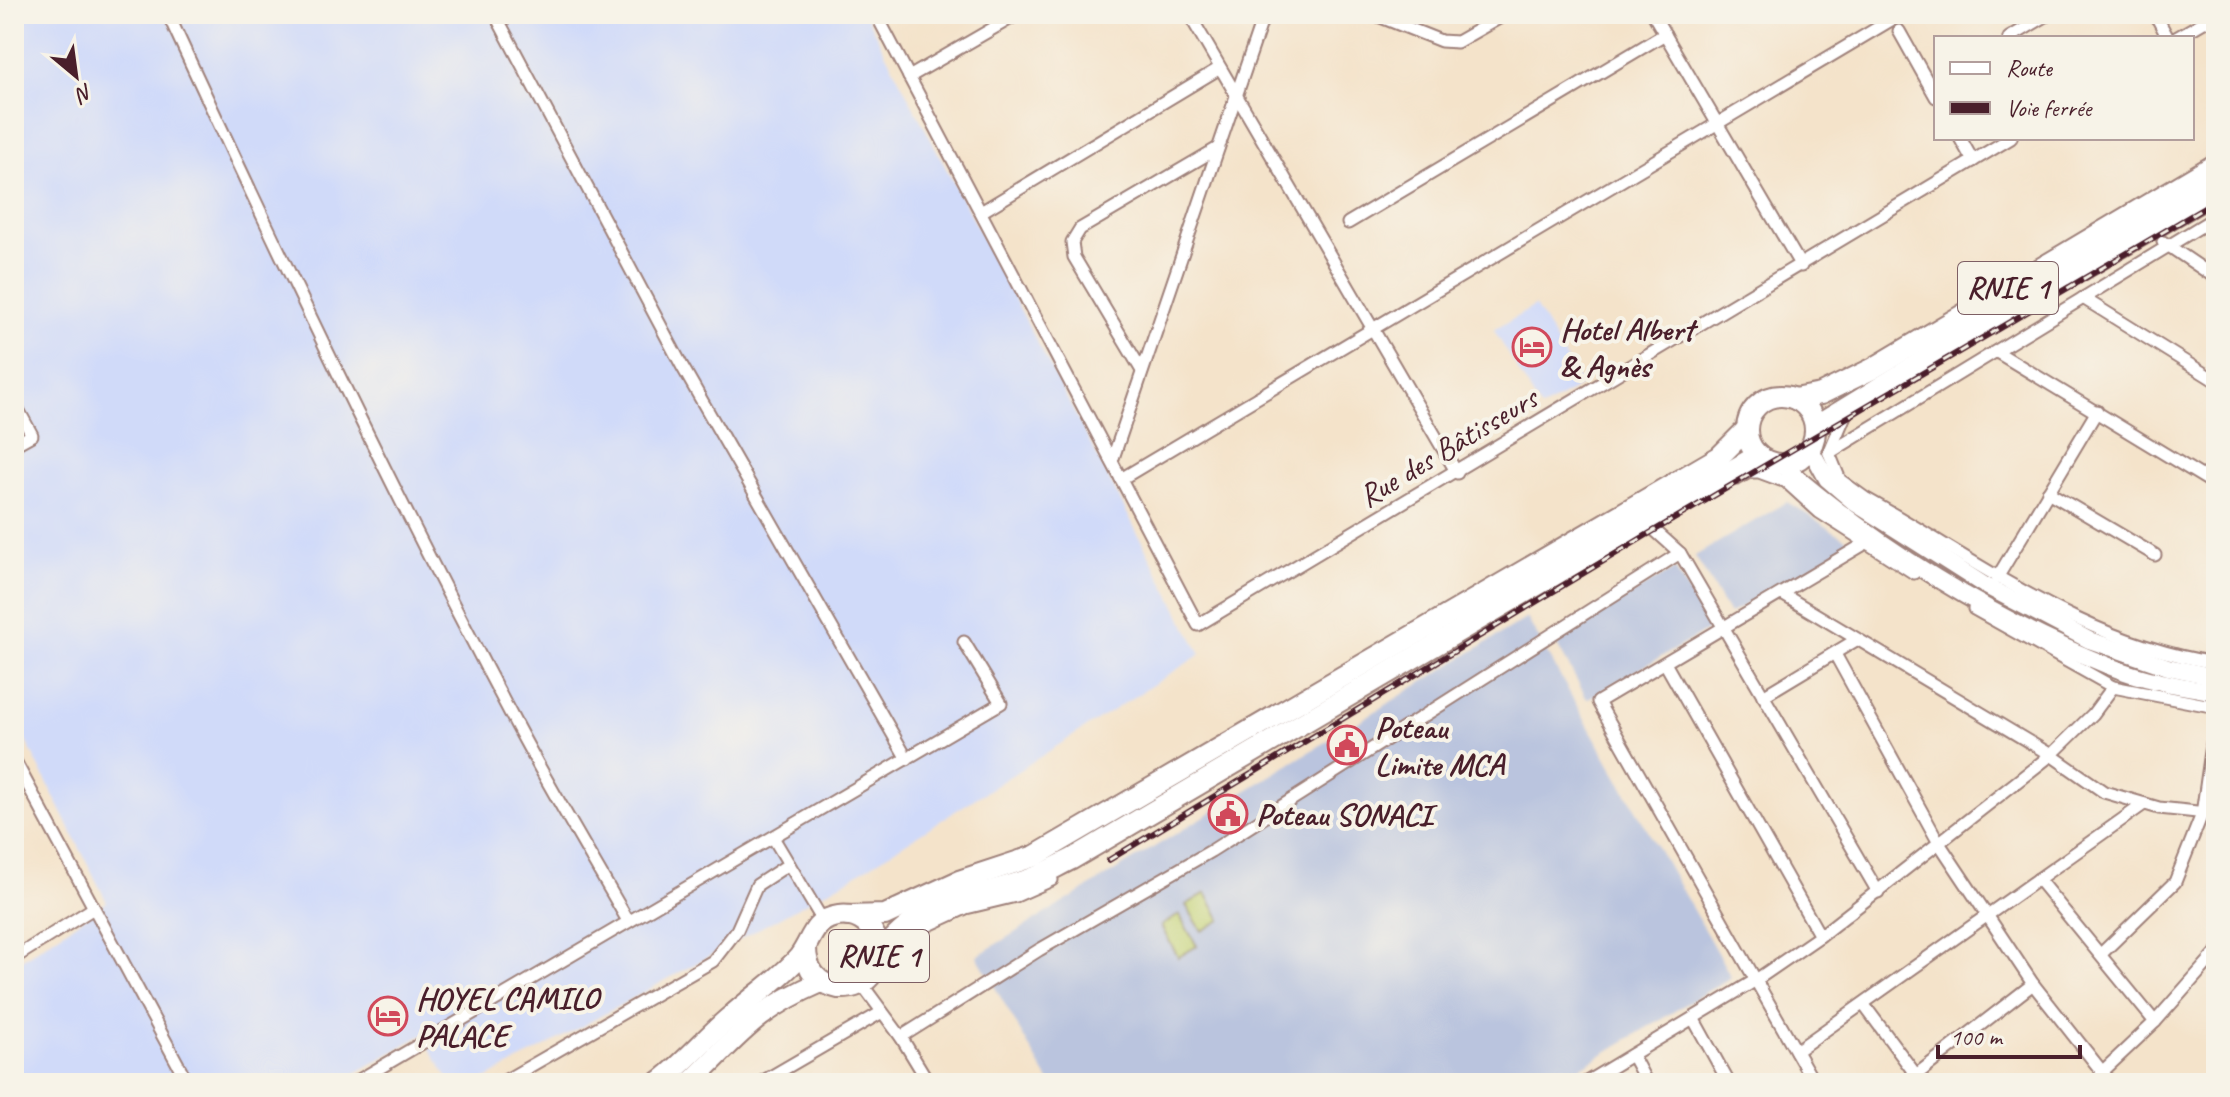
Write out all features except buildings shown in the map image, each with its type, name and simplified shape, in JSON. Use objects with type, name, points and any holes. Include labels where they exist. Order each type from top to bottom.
[{"type":"highway","name":"RNIE 1","points":[[658,1083],[789,969],[823,921],[848,916],[885,915],[959,881],[1035,856],[1719,457],[1747,429],[1750,415],[1766,399],[1780,396],[1795,399],[1821,394],[1872,369],[2216,164]]},
{"type":"highway","name":"RNIE 1","points":[[1815,427],[2153,227],[2216,182]]},
{"type":"highway","points":[[1747,429],[1749,444],[1758,455],[1781,464],[1819,451],[1811,414],[1795,399]]},
{"type":"highway","name":"RNIE 1","points":[[806,948],[808,964],[821,982],[841,989],[861,983],[874,970],[883,952],[911,922],[937,908],[1036,877],[1072,859],[1758,455]]},
{"type":"highway","name":"RNIE 1","points":[[848,916],[862,921],[874,933],[883,952]]},
{"type":"highway","name":"RNIE 1","points":[[690,1083],[734,1036],[764,1011],[821,982]]},
{"type":"street","points":[[168,14],[295,286],[450,598],[519,730],[628,921]]},
{"type":"street","points":[[495,14],[682,366],[907,759]]},
{"type":"street","points":[[876,14],[1121,479],[1901,14]]},
{"type":"street","points":[[909,77],[1018,14]]},
{"type":"street","points":[[1189,14],[1457,473]]},
{"type":"street","points":[[1112,461],[1264,14]]},
{"type":"street","points":[[1373,14],[1441,41],[1457,42],[1506,14]]},
{"type":"street","points":[[1653,14],[1801,266]]},
{"type":"street","points":[[2012,36],[2049,14]]},
{"type":"street","points":[[2155,14],[2167,36]]},
{"type":"street","points":[[2179,36],[2216,15]]},
{"type":"street","points":[[1899,31],[1933,83]]},
{"type":"street","points":[[1348,223],[1665,34]]},
{"type":"street","points":[[981,212],[1220,68]]},
{"type":"street","points":[[1961,140],[1973,161]]},
{"type":"street","name":"Rue des Bâtisseurs","points":[[1121,479],[1198,625],[1457,473],[2008,140]]},
{"type":"street","points":[[1142,371],[1074,257],[1072,242],[1080,229],[1218,148]]},
{"type":"street","points":[[1819,451],[1856,407],[2153,227],[2216,197]]},
{"type":"street","points":[[1819,451],[1997,352],[2216,217]]},
{"type":"street","points":[[2153,227],[2167,246],[2216,278]]},
{"type":"street","points":[[2083,298],[2216,381]]},
{"type":"street","points":[[1997,352],[2216,485]]},
{"type":"street","points":[[14,402],[32,435],[14,445]]},
{"type":"street","points":[[1997,578],[2097,411]]},
{"type":"street","points":[[1819,451],[1840,480],[1997,578],[2113,638],[2170,656],[2216,663]]},
{"type":"street","points":[[1819,451],[1827,479],[1855,503],[1984,585],[2089,640],[2168,667],[2216,677]]},
{"type":"street","points":[[1781,464],[1870,540],[2029,642],[2113,687],[2216,707]]},
{"type":"street","points":[[883,952],[966,908],[1016,896],[1060,876],[1749,472],[1759,472],[1786,482],[1819,512],[2057,643],[2110,667],[2166,684],[2216,692]]},
{"type":"street","points":[[2048,492],[2155,555]]},
{"type":"street","points":[[1651,527],[1680,553],[1878,892]]},
{"type":"street","points":[[1814,1083],[1598,702],[1870,540]]},
{"type":"street","points":[[901,1037],[1039,950],[1223,844],[1680,553]]},
{"type":"street","points":[[1782,594],[2051,755],[2104,792],[2144,804],[2216,814]]},
{"type":"street","points":[[1763,696],[1856,640]]},
{"type":"street","points":[[354,1083],[1001,703],[964,642]]},
{"type":"street","points":[[1835,654],[1939,843],[1986,917],[2033,984],[2111,1083]]},
{"type":"street","points":[[1665,663],[1820,936]]},
{"type":"street","points":[[1585,1083],[1756,980],[1820,936],[2051,755],[2093,714],[2113,687]]},
{"type":"street","points":[[2101,954],[2175,882],[2202,814],[2216,716]]},
{"type":"street","points":[[14,759],[188,1083]]},
{"type":"street","points":[[1796,1051],[2144,804]]},
{"type":"street","points":[[774,839],[823,921]]},
{"type":"street","points":[[501,1083],[713,961],[723,953],[737,930],[757,885],[789,864]]},
{"type":"street","points":[[2038,879],[2155,1022]]},
{"type":"street","points":[[14,958],[92,909]]},
{"type":"street","points":[[2102,1072],[2155,1022],[2216,953]]},
{"type":"street","points":[[861,983],[901,1037],[929,1083]]},
{"type":"street","points":[[1864,1005],[1919,1079],[2033,984]]},
{"type":"street","points":[[760,1083],[882,1012]]},
{"type":"street","points":[[1693,1018],[1729,1083]]},
{"type":"street","points":[[1632,1055],[1647,1083]]},
{"type":"shaded area","points":[[14,14],[865,14],[1201,654],[849,879],[479,1083],[451,1083],[422,1035],[338,1083],[14,1083],[14,965],[107,902],[14,717]]},
{"type":"shaded area","points":[[1535,306],[1582,385],[1541,409],[1494,330]]},
{"type":"shaded area","points":[[1787,502],[1848,540],[1847,546],[1729,614],[1695,556]]},
{"type":"shaded area","points":[[1675,569],[1710,629],[1587,699],[1553,638]]},
{"type":"shaded area","points":[[1527,618],[1731,977],[1555,1083],[1050,1083],[977,956]]},
{"type":"green space","points":[[1206,893],[1221,920],[1202,931],[1186,905]]},
{"type":"green space","points":[[1179,915],[1197,946],[1178,957],[1161,926]]},
{"type":"waterway","points":[[603,1083],[623,1071]]},
{"type":"railway","points":[[1109,860],[1645,536],[2216,201]]},
{"type":"place","name":"Hotel Albert & Agnès","points":[[1532,347]]},
{"type":"place","name":"Poteau Limite MCA","points":[[1347,745]]},
{"type":"place","name":"Poteau SONACI","points":[[1228,814]]},
{"type":"place","name":"HOYEL CAMILO PALACE","points":[[388,1016]]}]
